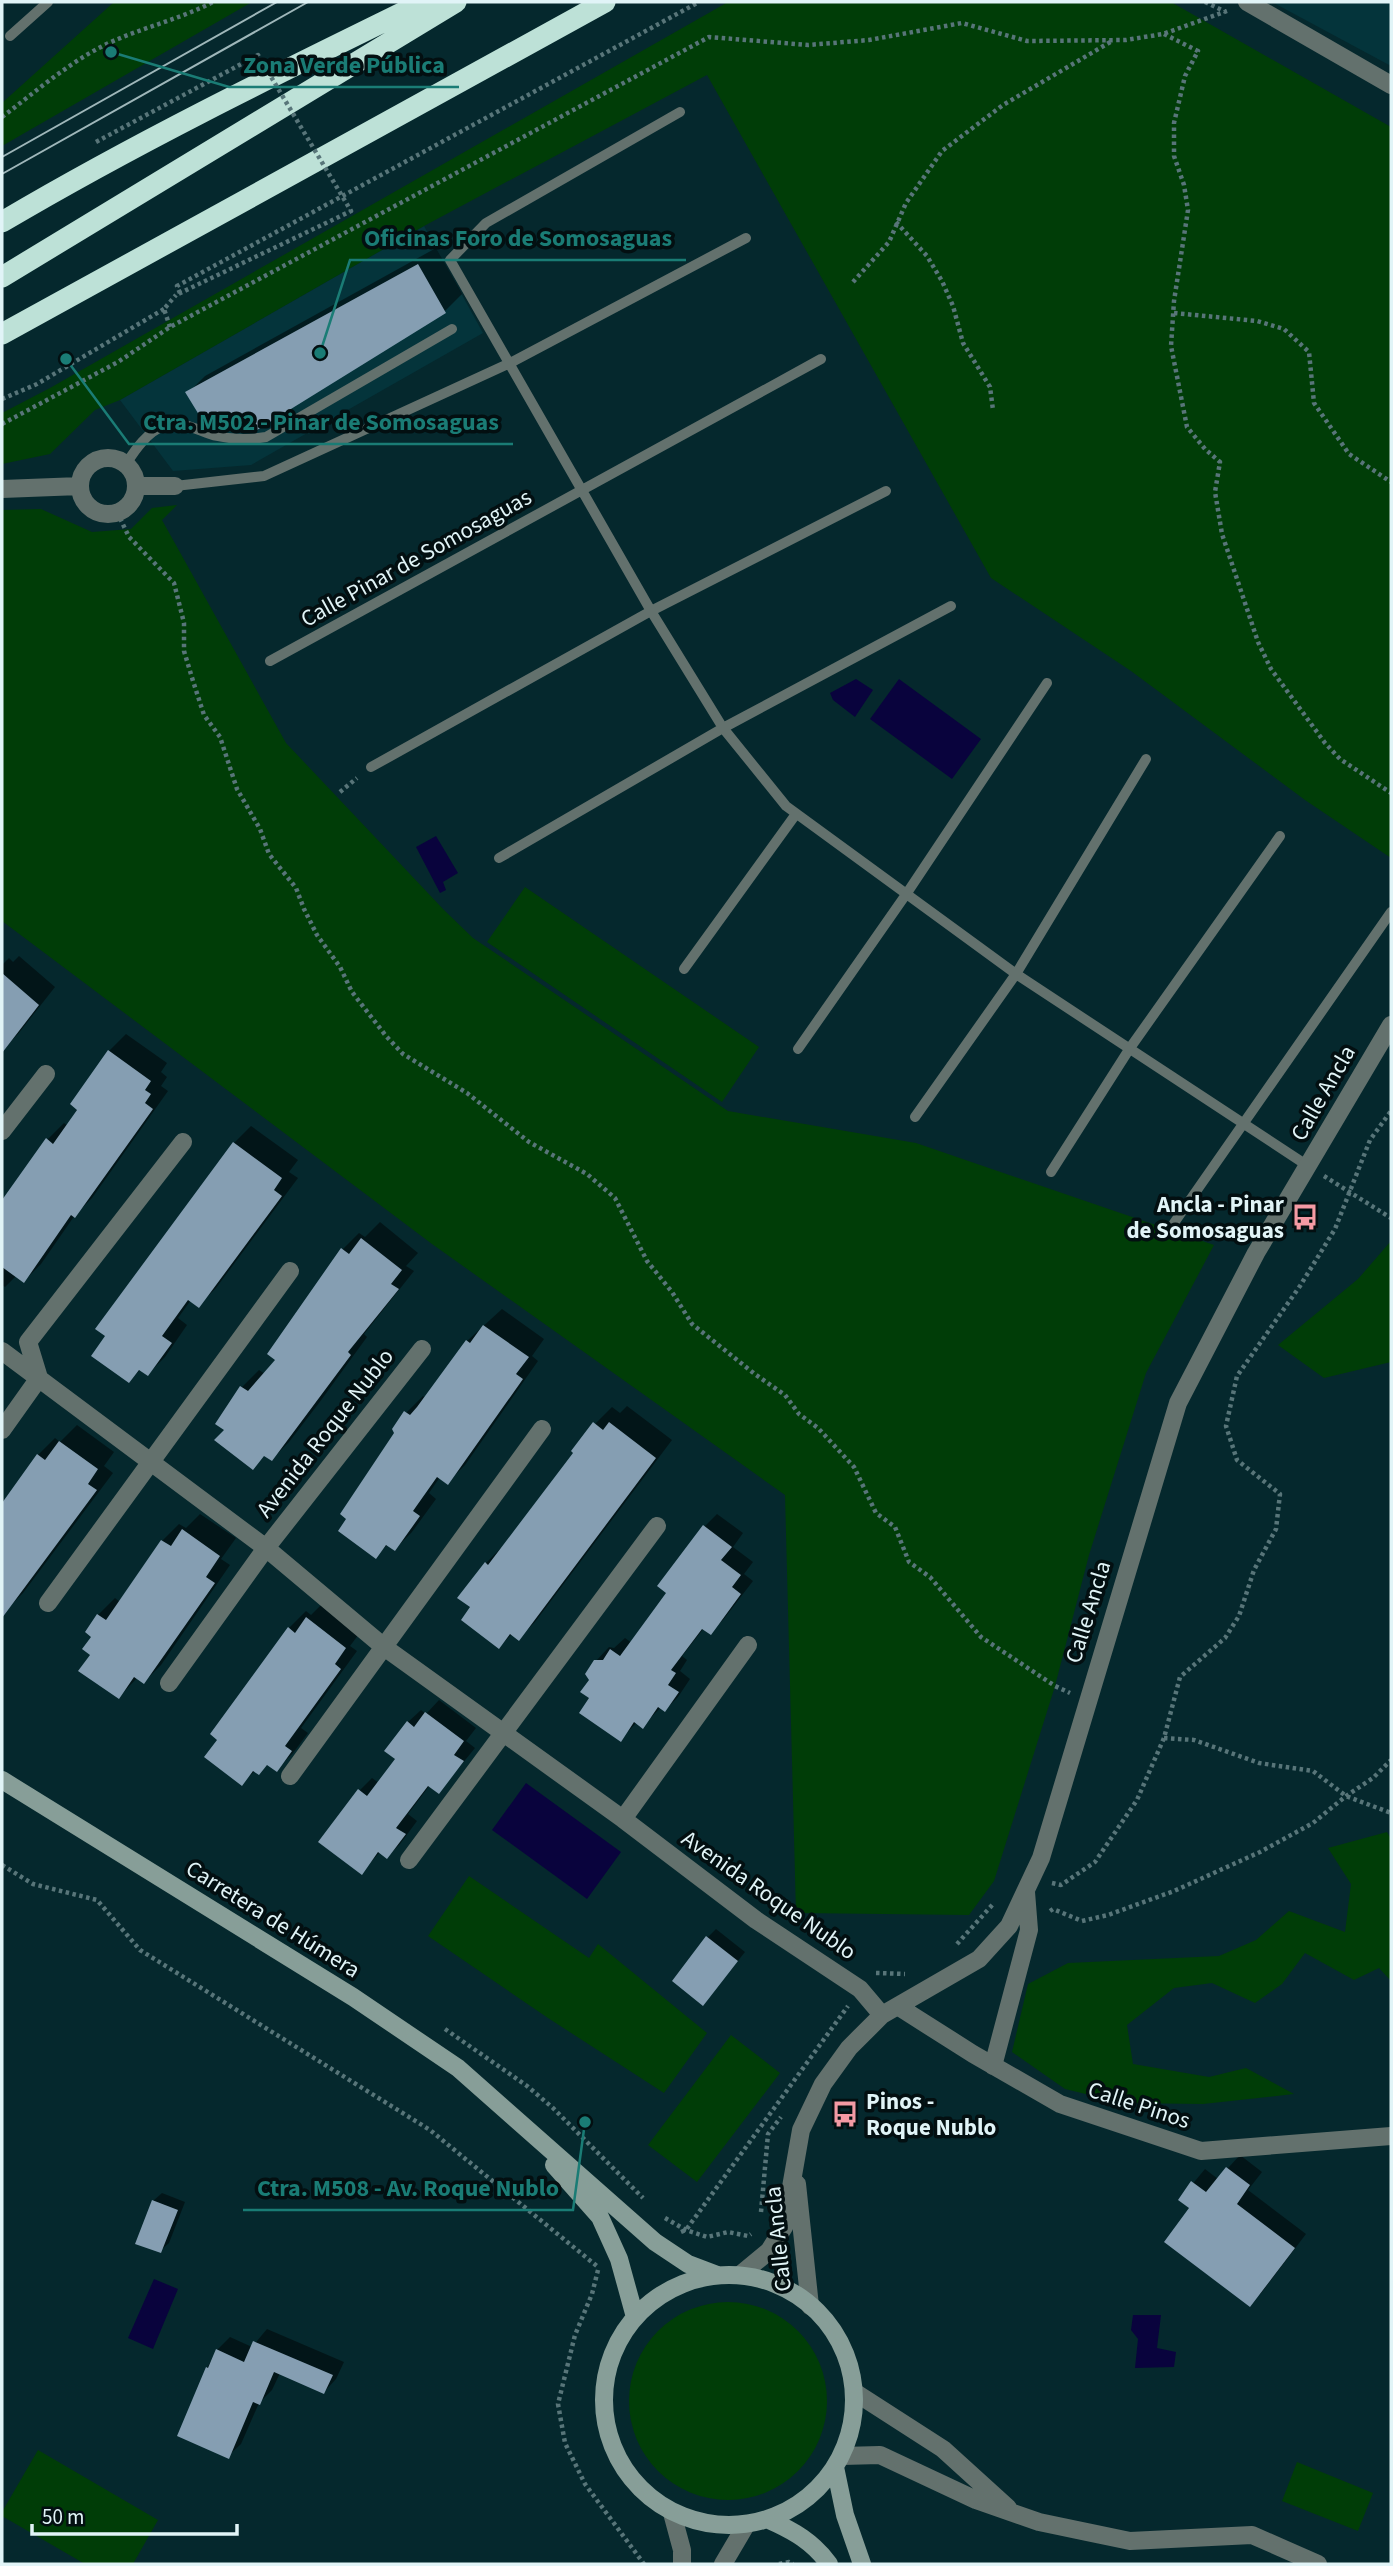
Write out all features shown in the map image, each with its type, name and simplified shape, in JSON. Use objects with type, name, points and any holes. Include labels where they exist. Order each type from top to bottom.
[{"type":"highway","points":[[2,222],[86,172],[206,108],[424,2]]},
{"type":"highway","points":[[2,277],[456,2]]},
{"type":"highway","points":[[2,334],[605,2]]},
{"type":"main road","name":"Carretera de Húmera","points":[[2,1780],[353,1997],[458,2068],[509,2113]]},
{"type":"main road","points":[[509,2113],[655,2242],[688,2264],[717,2275]]},
{"type":"main road","points":[[509,2113],[600,2217],[619,2259],[635,2317]]},
{"type":"main road","points":[[717,2275],[740,2275],[761,2278],[780,2286],[810,2306],[833,2331],[846,2356],[856,2393],[854,2418],[838,2461],[815,2491],[785,2513],[769,2520],[746,2525],[711,2525],[672,2513],[644,2491],[622,2467],[607,2433],[604,2396],[611,2359],[623,2333],[635,2317],[670,2290],[717,2275]]},
{"type":"main road","points":[[838,2461],[845,2515],[862,2564]]},
{"type":"main road","points":[[769,2520],[794,2530],[818,2549],[829,2564]]},
{"type":"street","points":[[1247,2],[1391,85]]},
{"type":"street","points":[[108,458],[126,464],[132,470],[136,486],[132,500],[117,512],[107,514],[92,509],[83,497],[80,486],[83,474],[96,461],[108,458]]},
{"type":"street","points":[[2,489],[80,486]]},
{"type":"street","points":[[136,486],[175,486]]},
{"type":"street","name":"Calle Ancla","points":[[740,2275],[769,2251],[784,2227],[802,2130],[823,2084],[849,2048],[891,2011],[979,1959],[1009,1926],[1041,1858],[1178,1403],[1256,1253],[1391,1025]]},
{"type":"street","points":[[2,1131],[46,1074]]},
{"type":"street","points":[[2,1430],[39,1378],[29,1342],[183,1142]]},
{"type":"street","points":[[48,1603],[290,1271]]},
{"type":"street","name":"Avenida Roque Nublo","points":[[169,1683],[266,1548],[422,1349]]},
{"type":"street","name":"Avenida Roque Nublo","points":[[2,1351],[266,1548],[384,1647],[622,1819],[756,1920],[891,2011]]},
{"type":"street","points":[[290,1776],[542,1429]]},
{"type":"street","points":[[409,1860],[657,1526]]},
{"type":"street","points":[[622,1819],[748,1645]]},
{"type":"street","points":[[993,2066],[1029,1930],[1026,1889]]},
{"type":"street","name":"Calle Pinos","points":[[891,2011],[1060,2104],[1201,2151],[1391,2136]]},
{"type":"street","name":"Calle Ancla","points":[[794,2167],[810,2306]]},
{"type":"street","points":[[856,2393],[943,2449],[1010,2511]]},
{"type":"street","points":[[838,2461],[880,2455],[976,2500],[1039,2522],[1130,2540],[1252,2535],[1318,2564]]},
{"type":"street","points":[[672,2513],[682,2550],[682,2564]]},
{"type":"street","points":[[723,2564],[746,2525]]},
{"type":"lane","points":[[10,36],[48,2]]},
{"type":"lane","points":[[680,112],[486,223],[450,260],[651,611],[723,728],[786,806],[1016,974],[1279,1144],[1308,1166]]},
{"type":"lane","points":[[175,486],[264,476],[510,362],[746,238]]},
{"type":"lane","points":[[126,464],[135,449],[164,426],[185,425],[210,434],[237,439],[266,437],[452,329]]},
{"type":"lane","name":"Calle Pinar de Somosaguas","points":[[270,661],[821,359]]},
{"type":"lane","points":[[371,767],[651,611],[886,491]]},
{"type":"lane","points":[[499,858],[723,728],[951,606]]},
{"type":"lane","points":[[798,1049],[907,893],[1046,682]]},
{"type":"lane","points":[[915,1117],[1016,974],[1146,759]]},
{"type":"lane","points":[[684,969],[796,814]]},
{"type":"lane","points":[[1051,1172],[1130,1048],[1280,836]]},
{"type":"lane","points":[[1174,1223],[1391,912]]},
{"type":"path","points":[[2,117],[92,52],[213,2]]},
{"type":"path","points":[[178,294],[177,286],[699,2]]},
{"type":"path","points":[[1205,2],[1227,12]]},
{"type":"path","points":[[1163,34],[1198,51],[1185,76],[1174,123],[1174,156],[1184,185],[1188,210],[1171,346],[1187,427],[1220,462],[1215,492],[1222,534],[1258,642],[1271,668],[1325,743],[1340,759],[1391,793]]},
{"type":"path","points":[[853,282],[889,242],[906,202],[942,151],[1003,105],[1113,40]]},
{"type":"path","points":[[2,399],[37,384],[164,309],[178,294],[351,211],[258,55],[96,142]]},
{"type":"path","points":[[896,222],[927,256],[942,281],[953,306],[963,343],[990,387],[993,410]]},
{"type":"path","points":[[164,309],[170,327]]},
{"type":"path","points":[[1174,313],[1257,321],[1284,329],[1309,352],[1314,403],[1349,454],[1391,482]]},
{"type":"path","points":[[117,512],[129,537],[174,583],[184,623],[184,651],[204,715],[219,737],[237,789],[260,829],[269,854],[296,888],[308,918],[340,967],[352,992],[386,1036],[403,1054],[467,1093],[529,1142],[587,1174],[615,1198],[647,1261],[672,1292],[692,1324],[785,1395],[799,1414],[818,1428],[854,1467],[876,1513],[895,1527],[909,1562],[930,1577],[981,1637],[1055,1686],[1087,1701]]},
{"type":"path","points":[[1308,1166],[1391,1218]]},
{"type":"path","points":[[1164,1738],[1194,1740],[1259,1763],[1313,1772],[1346,1796],[1391,1813]]},
{"type":"path","points":[[1029,1930],[1053,1909],[1082,1921],[1108,1915],[1174,1891],[1260,1852],[1313,1822],[1373,1778],[1391,1760]]},
{"type":"path","points":[[2,1865],[33,1884],[97,1900],[141,1950],[430,2130],[598,2267],[592,2294],[575,2335],[558,2404],[565,2443],[585,2484],[644,2564]]},
{"type":"path","points":[[435,2023],[470,2045],[553,2108],[649,2204]]},
{"type":"path","points":[[761,2215],[768,2134],[787,2109]]},
{"type":"path","points":[[658,2214],[686,2230],[707,2237],[728,2232],[748,2236],[760,2228]]},
{"type":"path","points":[[779,2564],[793,2564]]},
{"type":"shaded area","points":[[1272,2],[1391,2],[1391,66]]},
{"type":"shaded area","points":[[424,226],[483,333],[251,465],[173,471],[120,400]]},
{"type":"shaded area","points":[[856,679],[873,690],[855,717],[833,700],[830,693]]},
{"type":"shaded area","points":[[899,679],[981,739],[952,779],[870,719]]},
{"type":"shaded area","points":[[436,836],[458,873],[443,882],[446,890],[440,893],[416,847]]},
{"type":"shaded area","points":[[526,1783],[621,1852],[587,1899],[492,1830]]},
{"type":"shaded area","points":[[154,2279],[178,2289],[153,2349],[128,2338]]},
{"type":"shaded area","points":[[1133,2315],[1161,2315],[1157,2348],[1176,2352],[1174,2367],[1135,2368],[1138,2339],[1131,2330]]},
{"type":"green space","points":[[114,2],[252,2],[2,146],[2,103]]},
{"type":"green space","points":[[728,2],[1171,2],[1391,127],[1391,858],[1305,800],[1131,671],[991,578],[707,75],[424,226],[120,400],[95,410],[50,454],[2,464],[2,413]]},
{"type":"green space","points":[[177,505],[162,520],[286,743],[473,938],[728,1111],[916,1143],[1214,1245],[1146,1373],[1089,1555],[1055,1686],[994,1881],[969,1915],[796,1913],[785,1495],[432,1244],[2,921],[2,510],[41,509],[92,532],[131,529],[152,508]]},
{"type":"green space","points":[[525,887],[759,1047],[722,1102],[487,942]]},
{"type":"green space","points":[[1391,1241],[1391,1362],[1324,1378],[1278,1345],[1358,1279]]},
{"type":"green space","points":[[1387,1832],[1391,1839],[1391,1981],[1379,1968],[1354,1980],[1305,1953],[1282,1984],[1255,2003],[1212,1983],[1174,1988],[1127,2025],[1133,2064],[1209,2077],[1246,2068],[1294,2094],[1203,2104],[1123,2103],[1065,2089],[1012,2052],[1028,1984],[1068,1963],[1219,1956],[1256,1940],[1289,1911],[1345,1932],[1351,1884],[1328,1848]]},
{"type":"green space","points":[[469,1876],[589,1958],[598,1944],[707,2033],[664,2093],[428,1936]]},
{"type":"green space","points":[[731,2035],[780,2073],[697,2182],[648,2145]]},
{"type":"green space","points":[[728,2302],[766,2310],[798,2331],[819,2363],[827,2401],[819,2439],[798,2471],[766,2492],[728,2500],[690,2492],[658,2471],[637,2439],[629,2401],[637,2363],[658,2331],[690,2310]]},
{"type":"green space","points":[[38,2450],[158,2520],[133,2564],[85,2564],[2,2516]]},
{"type":"green space","points":[[1297,2462],[1373,2493],[1358,2531],[1282,2501]]},
{"type":"building","points":[[418,264],[446,313],[257,430],[204,423],[185,392]]},
{"type":"building","points":[[2,973],[39,1005],[2,1053]]},
{"type":"building","points":[[108,1050],[151,1081],[145,1090],[151,1094],[145,1103],[153,1109],[75,1218],[71,1215],[24,1283],[2,1267],[2,1200],[46,1138],[53,1144],[77,1110],[70,1104]]},
{"type":"building","points":[[233,1142],[282,1178],[274,1190],[282,1196],[199,1308],[188,1300],[162,1336],[172,1343],[148,1376],[139,1370],[129,1383],[91,1356],[105,1336],[95,1329]]},
{"type":"building","points":[[361,1238],[402,1270],[391,1284],[399,1289],[348,1352],[351,1355],[272,1461],[264,1456],[253,1470],[214,1440],[224,1430],[215,1424],[240,1386],[248,1391],[275,1360],[267,1354],[341,1248],[349,1254]]},
{"type":"building","points":[[483,1325],[529,1357],[516,1374],[523,1379],[448,1485],[437,1477],[413,1511],[420,1516],[395,1551],[386,1545],[376,1559],[338,1531],[346,1519],[340,1514],[394,1433],[392,1429],[404,1411],[410,1415],[466,1340],[470,1343]]},
{"type":"building","points":[[593,1422],[603,1430],[609,1422],[656,1458],[519,1641],[510,1634],[499,1649],[461,1620],[470,1607],[457,1598],[485,1562],[488,1565],[573,1453],[571,1451]]},
{"type":"building","points":[[59,1441],[98,1469],[88,1484],[97,1490],[2,1618],[2,1503],[37,1454],[45,1460]]},
{"type":"building","points":[[703,1525],[732,1547],[721,1560],[741,1575],[732,1587],[741,1594],[711,1635],[702,1629],[671,1670],[676,1673],[668,1685],[679,1692],[665,1712],[658,1707],[643,1729],[634,1722],[621,1742],[579,1713],[589,1698],[580,1692],[589,1680],[585,1674],[594,1660],[603,1660],[610,1649],[620,1656],[666,1593],[657,1586]]},
{"type":"building","points":[[182,1529],[220,1556],[206,1577],[215,1583],[144,1684],[134,1677],[119,1699],[78,1671],[90,1655],[82,1649],[91,1637],[85,1632],[97,1614],[106,1620],[161,1540],[171,1546]]},
{"type":"building","points":[[306,1617],[346,1648],[335,1664],[341,1669],[285,1746],[292,1751],[277,1772],[267,1765],[259,1775],[253,1771],[242,1786],[204,1757],[217,1740],[210,1734],[288,1627],[295,1633]]},
{"type":"building","points":[[425,1712],[464,1741],[454,1755],[464,1761],[439,1794],[428,1786],[396,1828],[406,1834],[387,1859],[378,1852],[362,1875],[318,1842],[358,1789],[367,1796],[395,1759],[384,1751],[407,1721],[414,1727]]},
{"type":"building","points":[[706,1936],[738,1961],[703,2006],[672,1981]]},
{"type":"building","points":[[1226,2167],[1250,2185],[1237,2204],[1295,2248],[1250,2307],[1164,2242],[1189,2208],[1178,2200],[1191,2181],[1206,2192]]},
{"type":"building","points":[[152,2200],[178,2210],[161,2253],[135,2244]]},
{"type":"building","points":[[253,2341],[333,2375],[324,2394],[274,2372],[260,2405],[253,2402],[229,2459],[177,2436],[216,2349],[244,2362]]},
{"type":"tram line","points":[[2,157],[277,2]]},
{"type":"tram line","points":[[2,174],[308,2]]},
{"type":"place","name":"Zona Verde Pública","points":[[111,52]]},
{"type":"place","name":"Oficinas Foro de Somosaguas","points":[[320,353]]},
{"type":"place","name":"Ctra. M502 - Pinar de Somosaguas","points":[[66,359]]},
{"type":"place","name":"Ancla - Pinar de Somosaguas","points":[[1305,1217]]},
{"type":"place","name":"Pinos - Roque Nublo","points":[[845,2114]]},
{"type":"place","name":"Ctra. M508 - Av. Roque Nublo","points":[[585,2122]]}]
